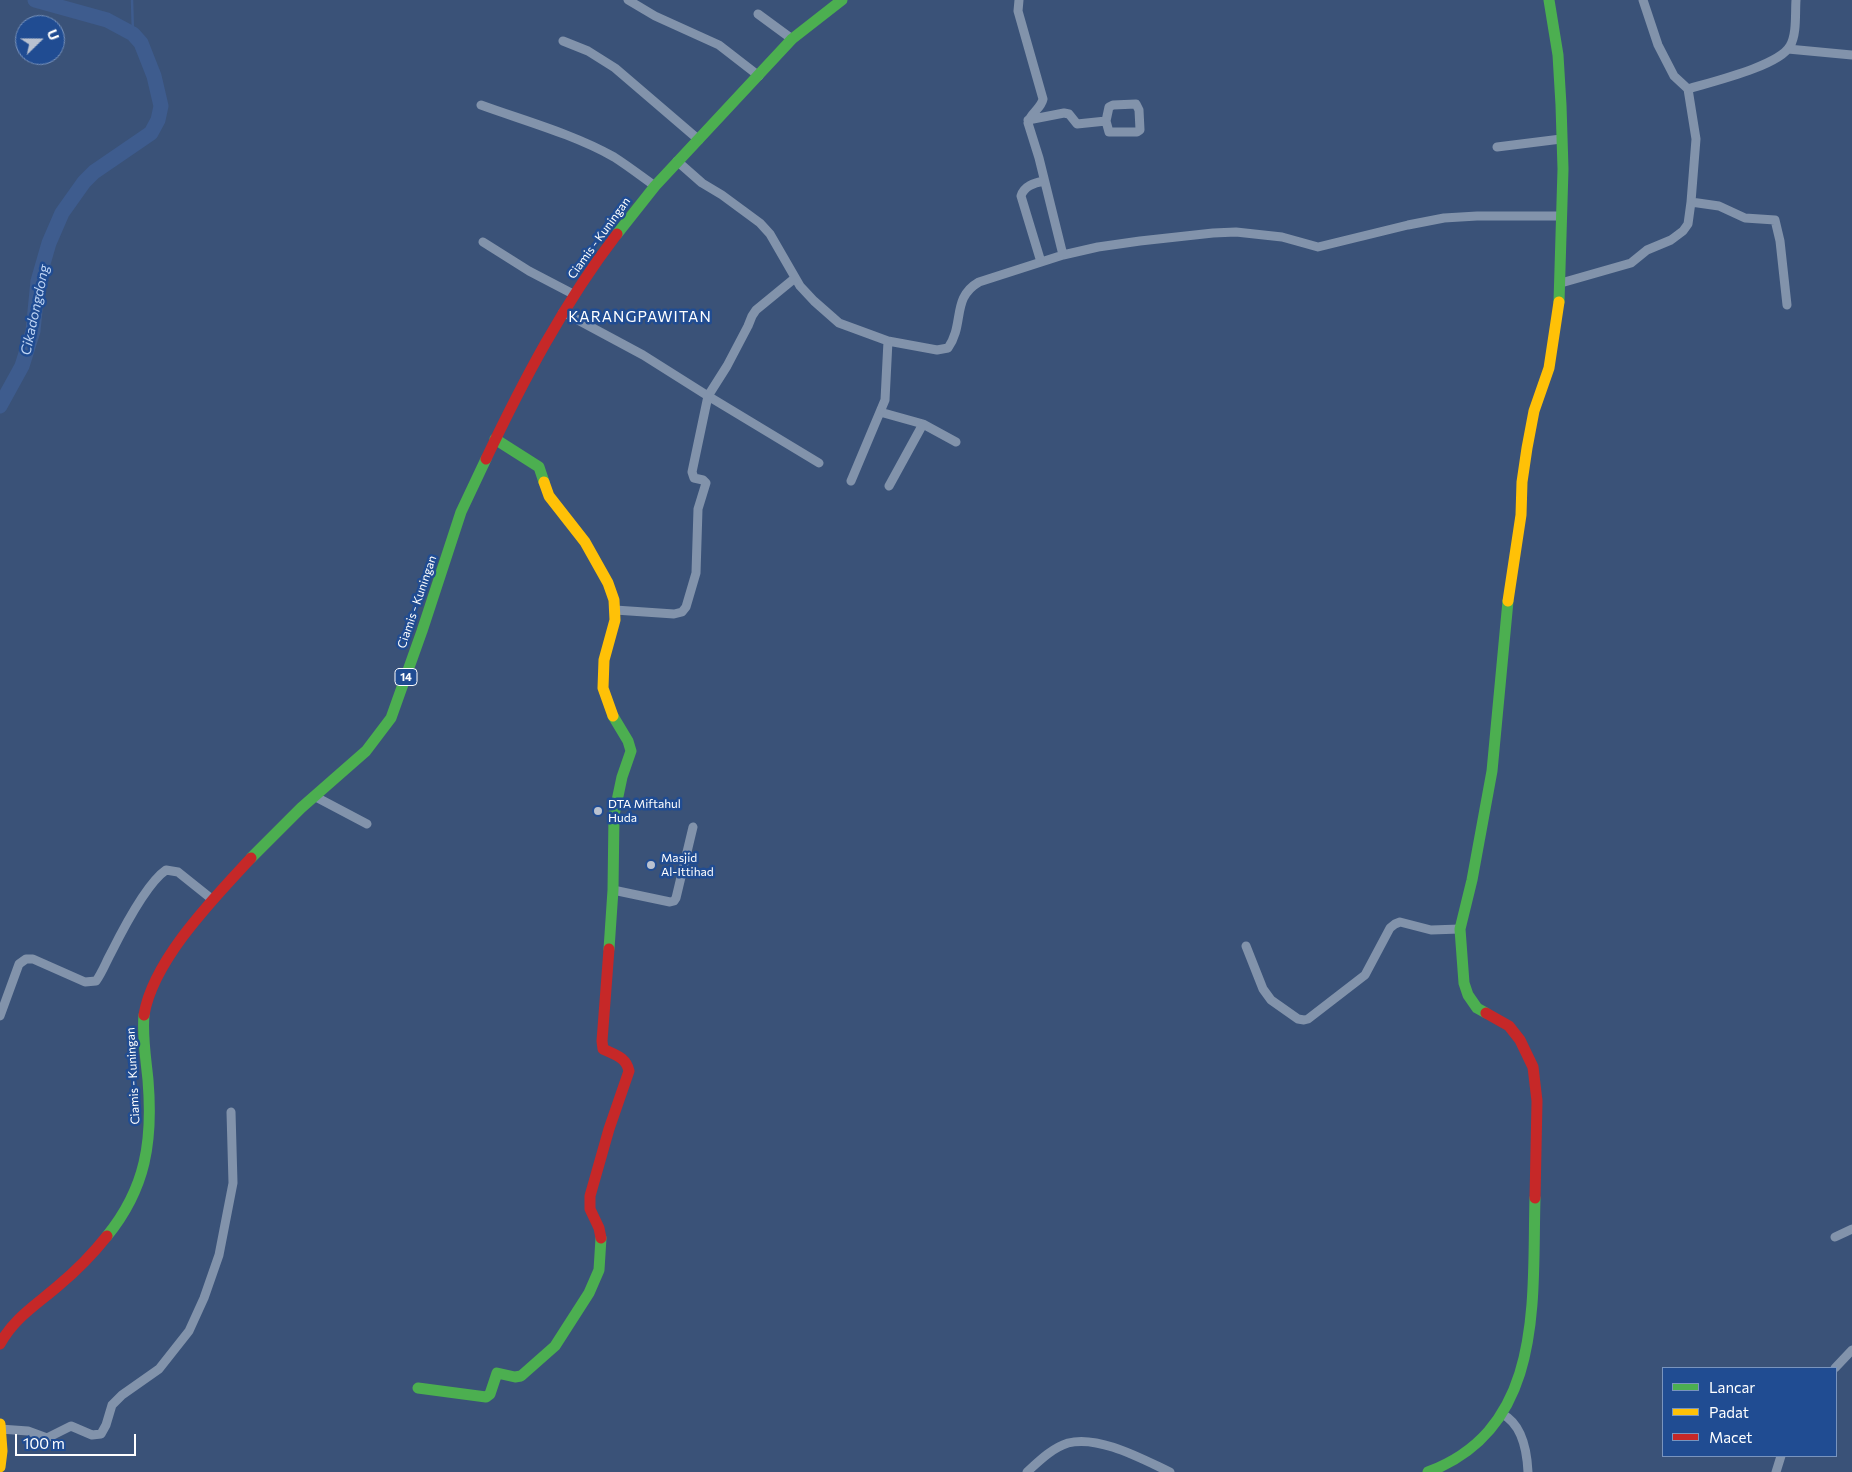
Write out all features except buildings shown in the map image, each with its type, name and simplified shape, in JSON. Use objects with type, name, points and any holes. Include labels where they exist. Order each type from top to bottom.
[{"type":"main road","name":"Ciamis - Kuningan","points":[[0,1344],[6,1330],[16,1319],[57,1287],[99,1246],[113,1230],[136,1191],[148,1152],[150,1134],[144,1012],[158,976],[190,928],[228,881],[314,796],[364,755],[380,736],[391,718],[462,512],[530,371],[563,312],[615,236],[677,161],[699,140],[792,39],[842,0]]},
{"type":"main road","points":[[1428,1472],[1460,1457],[1481,1438],[1502,1414],[1512,1396],[1520,1373],[1532,1314],[1537,1092],[1533,1067],[1520,1040],[1509,1026],[1477,1008],[1468,995],[1461,961],[1460,929],[1472,880],[1492,771],[1507,607],[1521,515],[1522,482],[1527,448],[1534,411],[1549,368],[1556,333],[1561,283],[1563,169],[1558,55],[1549,0]]},
{"type":"main road","points":[[418,1388],[469,1396],[489,1396],[497,1373],[500,1372],[519,1377],[551,1351],[593,1284],[601,1260],[602,1242],[590,1209],[590,1196],[628,1071],[627,1061],[603,1049],[602,1041],[613,890],[614,815],[622,777],[631,751],[628,741],[610,711],[603,688],[604,660],[613,629],[615,610],[608,583],[598,564],[585,542],[549,496],[538,467],[496,439]]},
{"type":"main road","points":[[0,1424],[2,1452],[0,1467]]},
{"type":"street","points":[[628,0],[655,16],[719,44],[759,76]]},
{"type":"street","points":[[1019,0],[1018,11],[1043,99],[1042,104],[1028,120]]},
{"type":"street","points":[[1561,283],[1631,263],[1647,250],[1671,240],[1683,231],[1688,224],[1696,139],[1688,89],[1674,76],[1658,45],[1643,0]]},
{"type":"street","points":[[1688,89],[1726,78],[1779,57],[1788,49],[1793,40],[1796,0]]},
{"type":"street","points":[[758,14],[792,39]]},
{"type":"street","points":[[563,41],[588,51],[614,68],[699,140]]},
{"type":"street","points":[[1788,49],[1852,55]]},
{"type":"street","points":[[1136,104],[1138,106],[1141,126],[1138,131],[1110,133],[1108,132],[1106,121],[1107,110],[1111,106],[1136,104]]},
{"type":"street","points":[[481,105],[592,146],[613,157],[655,186]]},
{"type":"street","points":[[1028,120],[1064,113],[1069,114],[1078,124],[1106,121]]},
{"type":"street","points":[[1028,120],[1063,255]]},
{"type":"street","points":[[1497,147],[1561,139]]},
{"type":"street","points":[[677,161],[702,183],[760,223],[770,234],[795,278],[814,301],[839,323],[888,340],[937,350],[948,348],[955,334],[962,299],[970,287],[979,282],[1063,255],[1118,244],[1224,232],[1282,237],[1318,247],[1444,218],[1562,216]]},
{"type":"street","points":[[1041,262],[1021,196],[1022,192],[1028,187],[1044,181]]},
{"type":"street","points":[[1691,202],[1719,206],[1745,218],[1775,220],[1780,241],[1787,305]]},
{"type":"street","points":[[483,242],[529,272],[575,295]]},
{"type":"street","points":[[615,610],[674,614],[682,612],[686,607],[696,573],[698,509],[706,483],[703,480],[694,478],[692,472],[708,396],[727,366],[756,310],[795,278]]},
{"type":"street","points":[[563,312],[644,355],[819,463]]},
{"type":"street","points":[[851,481],[885,400],[888,340]]},
{"type":"street","points":[[880,412],[923,424],[956,442]]},
{"type":"street","points":[[889,486],[923,424]]},
{"type":"street","points":[[314,796],[367,824]]},
{"type":"street","points":[[613,890],[670,902],[674,901],[694,827]]},
{"type":"street","points":[[0,1016],[19,964],[26,959],[33,959],[85,982],[96,981],[125,926],[161,873],[166,870],[178,872],[214,900]]},
{"type":"street","points":[[1246,946],[1263,989],[1271,1000],[1298,1019],[1304,1020],[1308,1019],[1365,975],[1390,928],[1395,924],[1400,922],[1406,923],[1431,930],[1460,929]]},
{"type":"street","points":[[0,1429],[28,1431],[47,1438],[70,1426],[92,1435],[98,1435],[106,1425],[112,1406],[122,1395],[159,1369],[190,1331],[219,1255],[233,1183],[231,1112]]},
{"type":"street","points":[[1834,1237],[1852,1229]]},
{"type":"street","points":[[1836,1367],[1852,1350]]},
{"type":"street","points":[[1502,1414],[1512,1418],[1518,1428],[1526,1452],[1528,1472]]},
{"type":"street","points":[[1027,1472],[1056,1448],[1080,1441],[1108,1447],[1135,1456],[1170,1472]]},
{"type":"street","points":[[1776,1472],[1781,1457]]},
{"type":"waterway","name":"Cikadongdong","points":[[0,406],[22,366],[33,331],[38,281],[49,243],[62,213],[84,182],[94,172],[151,133],[158,120],[161,106],[154,76],[141,43],[133,34],[107,20],[35,0]]},
{"type":"waterway","points":[[132,0],[133,34]]},
{"type":"traffic: fast","points":[[617,234],[655,186],[792,39],[842,0]]},
{"type":"traffic: fast","points":[[1549,0],[1558,55],[1561,105],[1563,169],[1559,302]]},
{"type":"traffic: fast","points":[[495,439],[539,467],[544,482]]},
{"type":"traffic: fast","points":[[251,858],[301,808],[366,751],[391,718],[461,512],[486,459]]},
{"type":"traffic: fast","points":[[1486,1013],[1477,1008],[1468,995],[1464,983],[1460,929],[1472,880],[1492,771],[1508,601]]},
{"type":"traffic: fast","points":[[609,949],[613,890],[614,815],[622,777],[631,751],[628,741],[613,716]]},
{"type":"traffic: fast","points":[[107,1236],[131,1200],[144,1163],[148,1144],[149,1102],[144,1015]]},
{"type":"traffic: fast","points":[[1428,1472],[1466,1452],[1494,1425],[1512,1393],[1524,1357],[1531,1318],[1535,1198]]},
{"type":"traffic: fast","points":[[418,1388],[486,1397],[490,1394],[497,1373],[515,1377],[521,1376],[555,1346],[589,1293],[599,1270],[601,1238]]},
{"type":"traffic: slow","points":[[1508,601],[1521,515],[1522,482],[1527,448],[1534,411],[1549,368],[1559,302]]},
{"type":"traffic: slow","points":[[544,482],[549,496],[585,542],[608,583],[614,600],[615,620],[604,660],[603,688],[613,716]]},
{"type":"traffic: slow","points":[[0,1424],[2,1451],[0,1467]]},
{"type":"traffic: jam","points":[[486,459],[545,343],[579,287],[617,234]]},
{"type":"traffic: jam","points":[[144,1015],[159,973],[172,952],[203,911],[251,858]]},
{"type":"traffic: jam","points":[[601,1238],[599,1228],[590,1209],[590,1196],[609,1129],[629,1071],[623,1059],[603,1049],[609,949]]},
{"type":"traffic: jam","points":[[1486,1013],[1509,1026],[1520,1040],[1533,1067],[1537,1101],[1535,1198]]},
{"type":"traffic: jam","points":[[0,1344],[19,1319],[77,1269],[107,1236]]},
{"type":"place","name":"DTA Miftahul Huda","points":[[598,811]]},
{"type":"place","name":"Masjid Al-Ittihad","points":[[651,865]]},
{"type":"district","name":"KARANGPAWITAN","points":[[640,317]]}]
